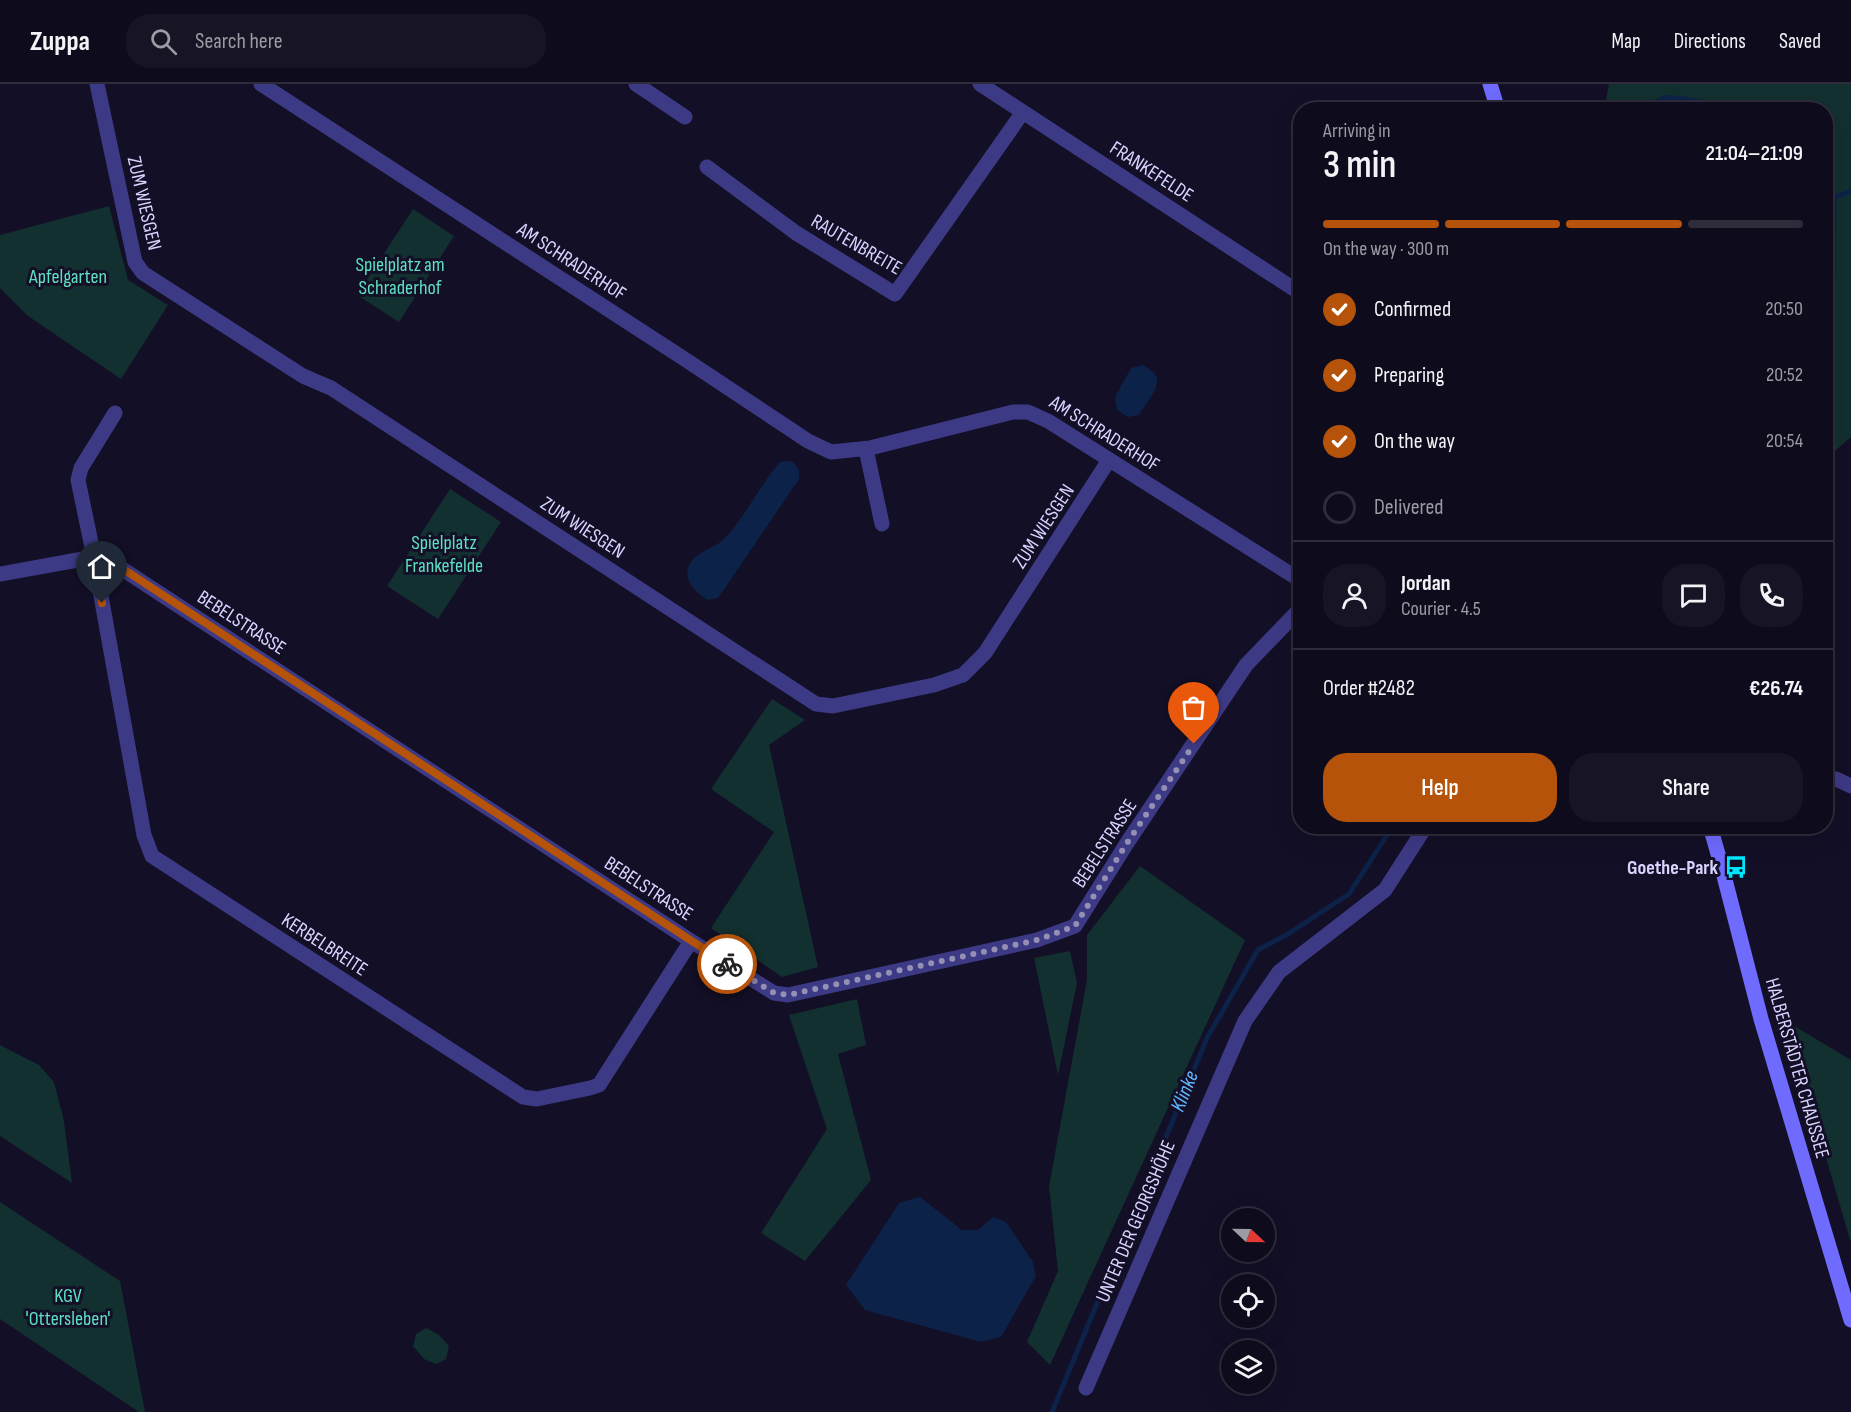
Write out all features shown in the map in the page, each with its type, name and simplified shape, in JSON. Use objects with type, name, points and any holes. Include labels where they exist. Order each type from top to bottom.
[{"type":"main road","points":[[1490,84],[1496,102]]},
{"type":"main road","name":"HALBERSTÄDTER CHAUSSEE","points":[[1712,834],[1761,1019],[1851,1320]]},
{"type":"street","name":"ZUM WIESGEN","points":[[97,84],[135,262],[143,273],[303,376],[331,388],[816,704],[833,706],[934,685],[963,675],[985,653],[1109,460]]},
{"type":"street","name":"AM SCHRADERHOF","points":[[261,84],[808,441],[831,452],[866,449],[1013,412],[1028,412],[1048,421],[1293,576]]},
{"type":"street","points":[[636,84],[685,117]]},
{"type":"street","name":"FRANKEFELDE","points":[[980,84],[1293,288]]},
{"type":"street","name":"RAUTENBREITE","points":[[707,167],[796,233],[895,294],[1023,112]]},
{"type":"street","points":[[0,574],[94,556],[78,480],[81,468],[115,413]]},
{"type":"street","points":[[866,449],[882,524]]},
{"type":"street","name":"KERBELBREITE","points":[[94,556],[144,835],[152,856],[318,965],[523,1097],[537,1099],[599,1084],[691,941]]},
{"type":"street","name":"BEBELSTRASSE","points":[[94,556],[104,557],[117,565],[691,941],[774,993],[788,995],[1037,940],[1075,926],[1127,843],[1246,665],[1293,616]]},
{"type":"street","points":[[1833,778],[1851,786]]},
{"type":"street","name":"UNTER DER GEORGSHÖHE","points":[[1086,1388],[1245,1021],[1279,972],[1385,890],[1421,834]]},
{"type":"green space","points":[[1609,84],[1851,84],[1851,437],[1833,453],[1833,102],[1606,102]]},
{"type":"green space","name":"Apfelgarten","points":[[109,206],[128,280],[168,305],[121,379],[28,316],[0,288],[0,235]]},
{"type":"green space","name":"Spielplatz am Schraderhof","points":[[413,209],[454,236],[399,322],[357,295]]},
{"type":"green space","name":"Spielplatz Frankefelde","points":[[450,489],[501,522],[438,619],[387,586]]},
{"type":"green space","points":[[772,699],[805,720],[769,745],[818,967],[782,977],[711,928],[774,832],[711,789]]},
{"type":"green space","points":[[1140,866],[1245,940],[1050,1365],[1027,1342],[1058,1271],[1049,1186],[1087,980],[1087,935]]},
{"type":"green space","points":[[1070,951],[1077,983],[1058,1075],[1034,958]]},
{"type":"green space","points":[[857,999],[866,1045],[838,1054],[871,1180],[805,1261],[761,1233],[827,1129],[789,1015]]},
{"type":"green space","points":[[1786,1021],[1851,1060],[1851,1243]]},
{"type":"green space","points":[[0,1045],[39,1065],[54,1082],[64,1121],[72,1183],[0,1136]]},
{"type":"green space","name":"KGV 'Ottersleben'","points":[[0,1202],[120,1281],[145,1412],[139,1412],[0,1319]]},
{"type":"green space","points":[[426,1328],[439,1335],[449,1346],[446,1359],[436,1364],[424,1359],[413,1346],[416,1334]]},
{"type":"water","points":[[1665,95],[1710,102],[1652,102]]},
{"type":"water","points":[[1143,365],[1155,374],[1157,384],[1139,415],[1128,417],[1117,410],[1115,397],[1131,368]]},
{"type":"water","points":[[780,462],[794,463],[799,470],[799,479],[718,598],[707,600],[695,590],[689,581],[687,571],[689,566],[700,553],[725,538]]},
{"type":"water","points":[[920,1197],[962,1230],[978,1230],[993,1217],[1006,1222],[1033,1262],[1036,1276],[1001,1337],[981,1342],[865,1310],[846,1285],[899,1203]]},
{"type":"waterway","name":"Klinke","points":[[1833,278],[1835,197],[1851,191]]},
{"type":"waterway","name":"Klinke","points":[[1052,1412],[1207,1038],[1258,950],[1288,934],[1349,894],[1388,834]]},
{"type":"way so far","points":[[727,964],[774,993],[788,995],[1037,940],[1075,926],[1127,843],[1194,744]]},
{"type":"place","name":"Goethe-Park","points":[[1736,867]]},
{"type":"route","points":[[102,603],[94,556],[104,557],[117,565],[727,964]]}]
